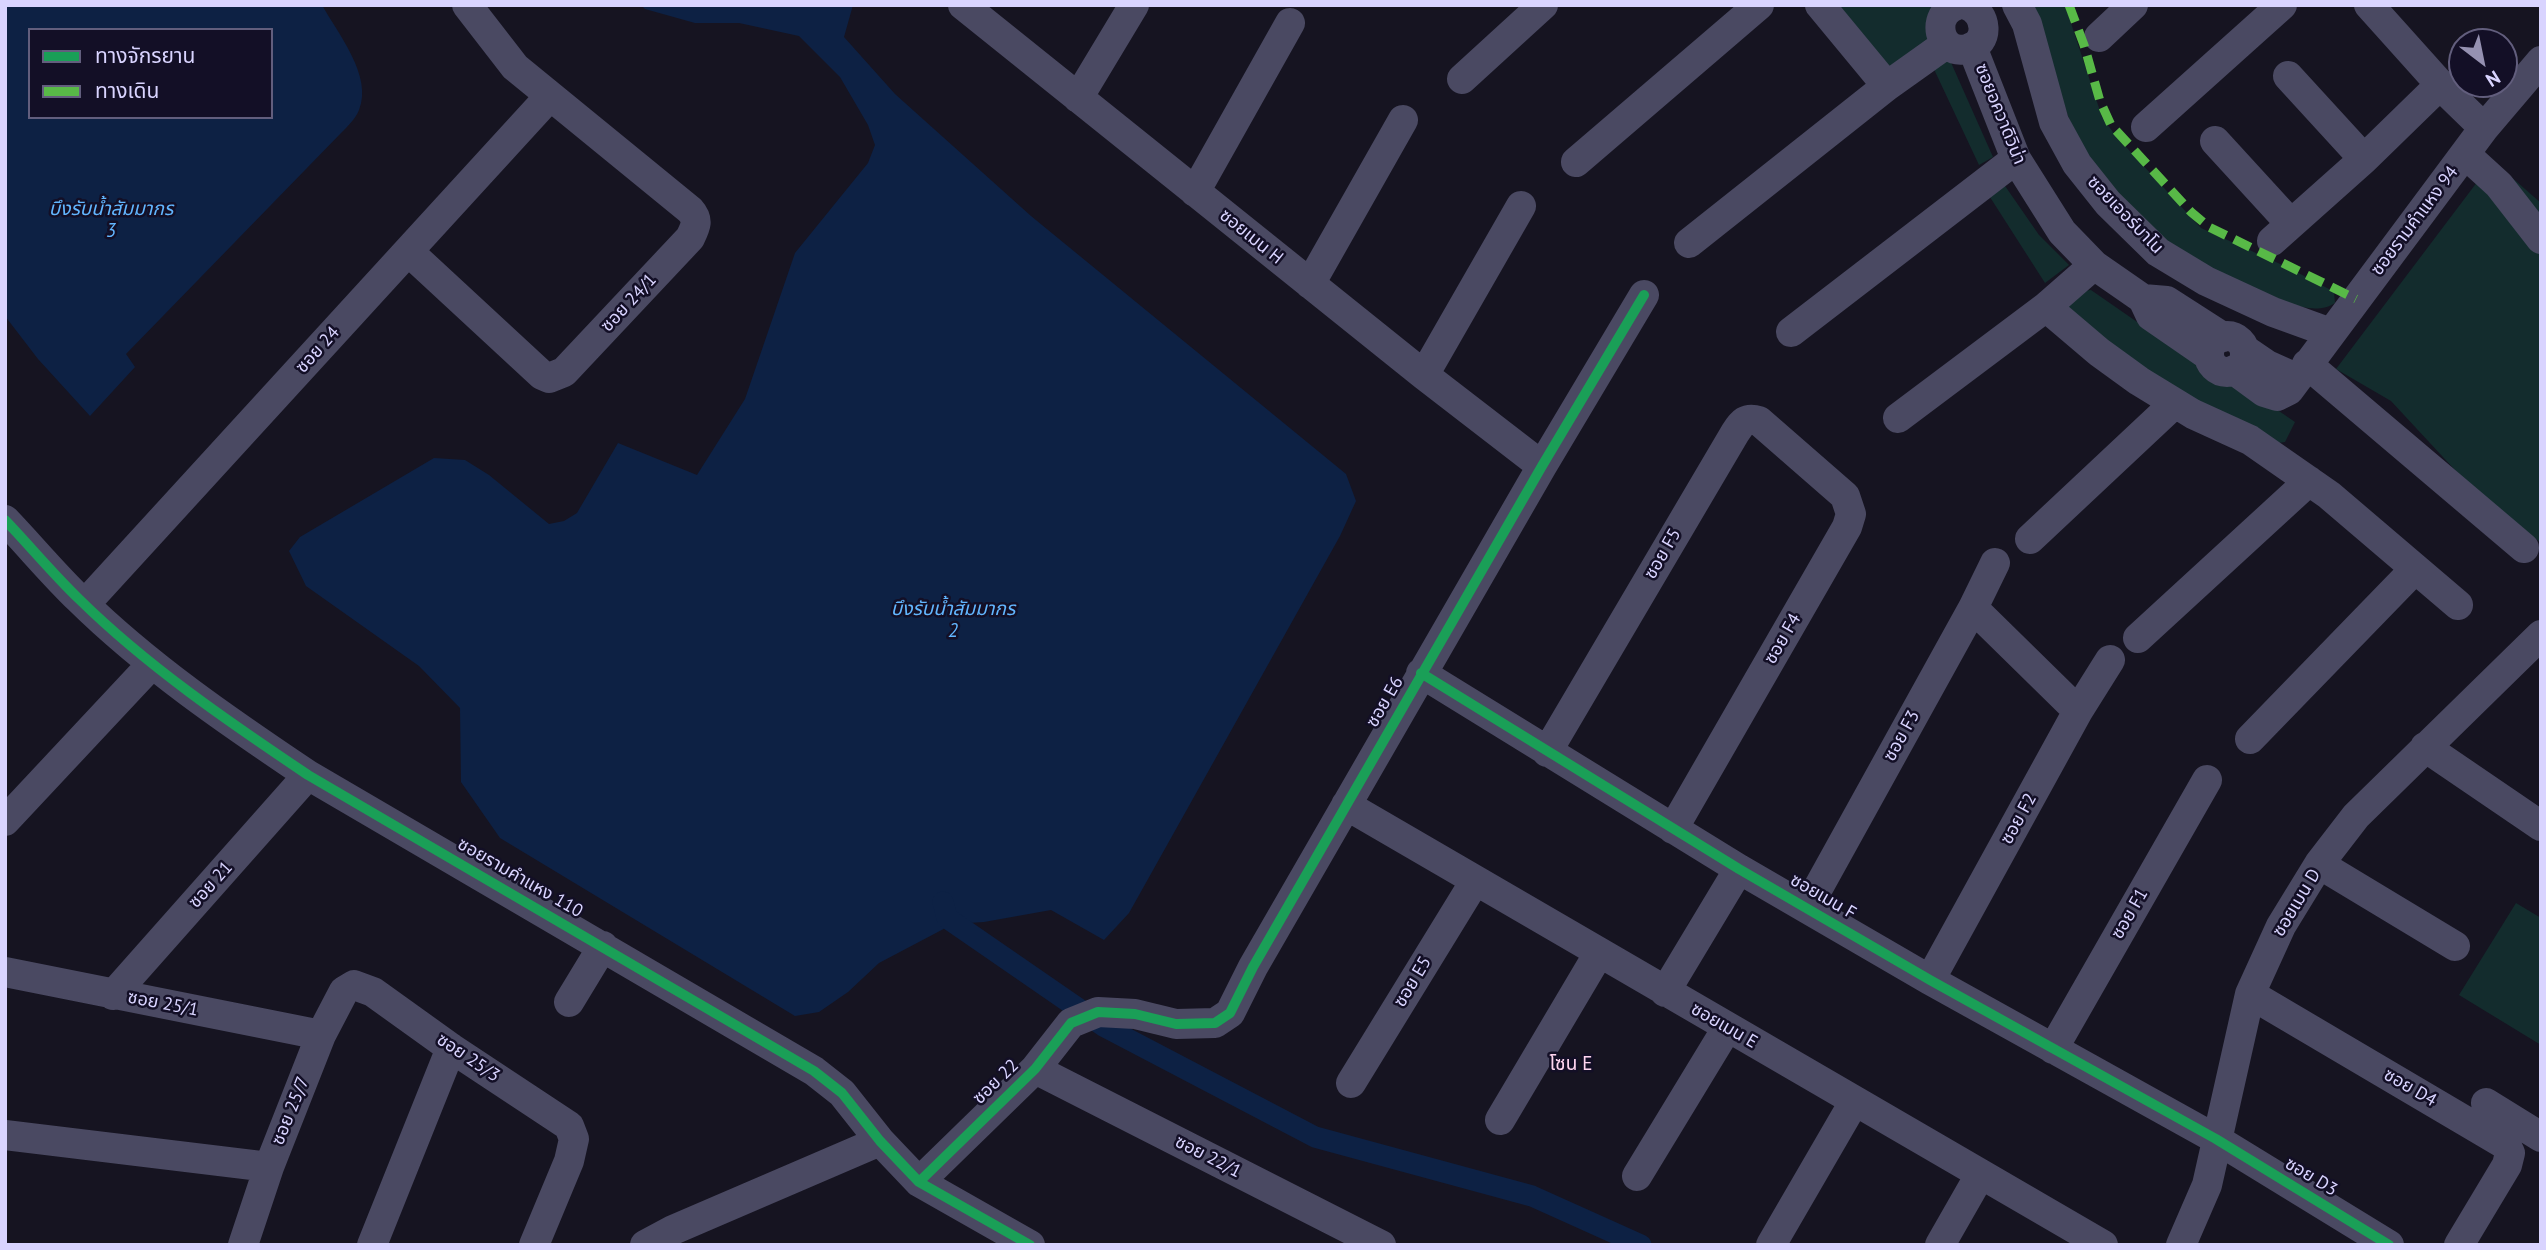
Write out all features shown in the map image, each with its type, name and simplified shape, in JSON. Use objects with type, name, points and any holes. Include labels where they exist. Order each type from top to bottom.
[{"type":"street","points":[[467,5],[515,67],[550,96]]},
{"type":"street","name":"ซอยเมน H","points":[[963,5],[1424,375],[1542,466]]},
{"type":"street","points":[[1078,98],[1134,5]]},
{"type":"street","points":[[1462,79],[1543,5]]},
{"type":"street","points":[[1576,162],[1759,5]]},
{"type":"street","points":[[1820,5],[1887,86]]},
{"type":"street","name":"ซอยเออร์บาโน","points":[[2017,5],[2026,24],[2054,122],[2077,164],[2108,202],[2158,252],[2206,281],[2273,312],[2331,332]]},
{"type":"street","points":[[2099,37],[2133,5]]},
{"type":"street","points":[[2146,128],[2282,5]]},
{"type":"street","points":[[2370,5],[2484,128]]},
{"type":"street","name":"ซอยอควาดิวิน่า","points":[[1957,6],[1946,11],[1939,24],[1942,38],[1959,46],[2015,159],[2062,232],[2094,265],[2143,299],[2167,301],[2228,353],[2267,365],[2302,371],[2524,548]]},
{"type":"street","points":[[1195,192],[1290,23]]},
{"type":"street","points":[[1689,243],[1887,86],[1959,46]]},
{"type":"street","name":"ซอยรามคําแหง 94","points":[[2302,371],[2539,55]]},
{"type":"street","points":[[2288,76],[2364,159]]},
{"type":"street","points":[[2215,141],[2281,233],[2364,159],[2441,84]]},
{"type":"street","name":"ซอย 24","points":[[85,604],[550,96]]},
{"type":"street","name":"ซอย 24/1","points":[[408,251],[542,375],[549,378],[564,372],[690,238],[696,226],[695,216],[690,210],[550,96]]},
{"type":"street","points":[[1310,284],[1403,120]]},
{"type":"street","points":[[2465,155],[2506,192],[2541,239]]},
{"type":"street","points":[[1791,332],[2015,159]]},
{"type":"street","points":[[1424,375],[1521,206]]},
{"type":"street","points":[[1898,418],[2046,307],[2094,265]]},
{"type":"street","name":"ซอย E6","points":[[1086,1017],[1135,1014],[1176,1024],[1215,1023],[1230,1013],[1253,967],[1421,673],[1644,295]]},
{"type":"street","points":[[2046,307],[2099,352],[2175,403],[2250,440],[2329,495],[2458,605]]},
{"type":"street","points":[[2030,539],[2175,403]]},
{"type":"street","name":"ซอย F5","points":[[1547,752],[1742,422],[1751,418],[1759,421],[1802,458]]},
{"type":"street","name":"ซอย F4","points":[[1673,829],[1847,527],[1851,514],[1845,496],[1802,458]]},
{"type":"street","points":[[2138,638],[2309,481]]},
{"type":"street","name":"ซอยรามคำแหง 110","points":[[5,521],[85,604],[152,663],[308,775],[814,1071],[842,1093],[880,1141],[919,1182],[1011,1241]]},
{"type":"street","name":"ซอย F3","points":[[1807,908],[1973,608],[1995,562]]},
{"type":"street","points":[[2250,739],[2415,569]]},
{"type":"street","points":[[1973,608],[2078,711]]},
{"type":"street","name":"ซอยเมน D","points":[[2181,1245],[2207,1185],[2250,994],[2281,926],[2319,864],[2356,816],[2541,635]]},
{"type":"street","name":"ซอย F2","points":[[1930,980],[2078,711],[2110,660]]},
{"type":"street","points":[[5,821],[152,663]]},
{"type":"street","name":"ซอยเมน F","points":[[1421,673],[1739,869],[1930,980],[2216,1139]]},
{"type":"street","points":[[2425,747],[2541,826]]},
{"type":"street","name":"ซอย 21","points":[[113,995],[308,775]]},
{"type":"street","name":"ซอย F1","points":[[2053,1049],[2207,780]]},
{"type":"street","name":"ซอยเมน E","points":[[1346,806],[2103,1245]]},
{"type":"street","points":[[2319,864],[2455,946]]},
{"type":"street","points":[[1665,992],[1739,869]]},
{"type":"street","name":"ซอย E5","points":[[1351,1083],[1475,881]]},
{"type":"street","points":[[569,1002],[603,946]]},
{"type":"street","points":[[1500,1120],[1599,953]]},
{"type":"street","name":"ซอย 25/1","points":[[5,972],[321,1035]]},
{"type":"street","name":"ซอย 25/7","points":[[243,1245],[269,1167],[321,1035],[344,991],[354,985]]},
{"type":"street","name":"ซอย 25/3","points":[[354,985],[373,992],[569,1126],[574,1139],[569,1161],[534,1245]]},
{"type":"street","name":"ซอย D4","points":[[2250,994],[2506,1145],[2510,1153],[2507,1165],[2459,1245]]},
{"type":"street","name":"ซอย 22","points":[[919,1182],[1086,1017]]},
{"type":"street","points":[[1637,1176],[1727,1028]]},
{"type":"street","points":[[372,1245],[452,1048]]},
{"type":"street","name":"ซอย 22/1","points":[[1035,1069],[1381,1245]]},
{"type":"street","points":[[1771,1245],[1854,1102]]},
{"type":"street","points":[[2486,1103],[2541,1137]]},
{"type":"street","points":[[5,1135],[269,1167]]},
{"type":"street","name":"ซอย D3","points":[[2216,1139],[2389,1245]]},
{"type":"street","points":[[645,1245],[673,1230],[880,1141]]},
{"type":"street","points":[[1940,1245],[1980,1175]]},
{"type":"green space","points":[[1835,5],[1937,5],[1929,50],[1887,75]]},
{"type":"green space","points":[[2033,5],[2065,5],[2102,117],[2115,135],[2201,228],[2329,289],[2334,293],[2335,303],[2318,308],[2298,306],[2212,272],[2188,258],[2150,227],[2098,170],[2075,132],[2057,85]]},
{"type":"green space","points":[[1949,58],[1993,157],[1979,165],[1932,65]]},
{"type":"green space","points":[[2493,161],[2541,203],[2541,543],[2468,484],[2391,401],[2336,369]]},
{"type":"green space","points":[[2003,183],[2039,235],[2069,265],[2045,283],[1988,194]]},
{"type":"green space","points":[[2091,290],[2205,369],[2257,396],[2295,422],[2285,442],[2271,444],[2135,370],[2065,305],[2082,291]]},
{"type":"green space","points":[[2516,903],[2541,918],[2541,1045],[2459,995]]},
{"type":"water","name":"บึงรับน้ำสัมมากร 3","points":[[5,5],[322,5],[358,69],[362,97],[354,119],[126,354],[135,367],[90,416],[38,359],[5,316]]},
{"type":"water","name":"บึงรับน้ำสัมมากร 2","points":[[641,5],[853,5],[844,37],[895,94],[1031,216],[1346,474],[1356,501],[1340,536],[1129,913],[1104,940],[1051,910],[984,922],[953,924],[879,963],[848,992],[819,1012],[795,1016],[500,838],[461,782],[460,708],[419,666],[306,586],[289,551],[300,537],[434,458],[465,460],[489,475],[549,524],[564,521],[577,513],[618,443],[697,475],[745,399],[795,253],[868,163],[875,145],[868,125],[840,77],[799,36],[739,23],[695,23],[645,9]]},
{"type":"waterway","points":[[943,902],[947,918],[1105,1027],[1315,1137],[1532,1196],[1641,1245]]},
{"type":"marked path","points":[[2069,5],[2100,101],[2111,125],[2191,212],[2209,227],[2356,299]]},
{"type":"cycle path","points":[[919,1182],[1035,1069],[1071,1023],[1098,1012],[1135,1014],[1176,1024],[1215,1023],[1230,1013],[1253,967],[1542,466],[1644,295]]},
{"type":"cycle path","points":[[5,520],[105,624],[219,714],[308,775],[814,1071],[842,1093],[880,1141],[919,1182],[1030,1245]]},
{"type":"cycle path","points":[[1421,673],[1739,869],[1930,980],[2216,1139],[2389,1245]]},
{"type":"district","name":"โซน E","points":[[1571,1065]]}]
